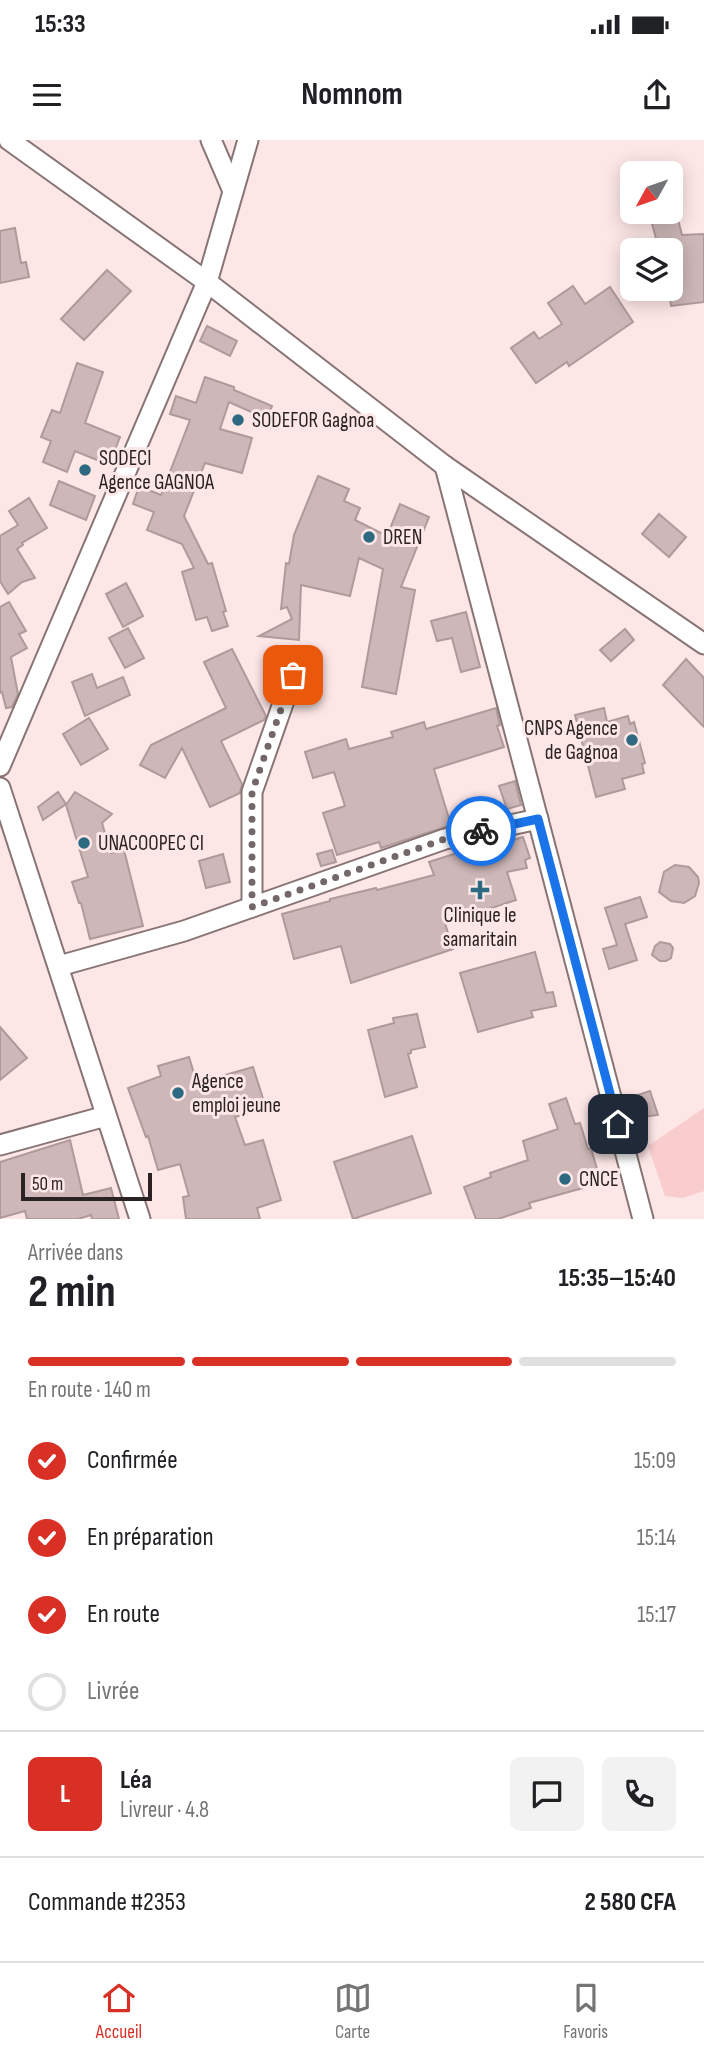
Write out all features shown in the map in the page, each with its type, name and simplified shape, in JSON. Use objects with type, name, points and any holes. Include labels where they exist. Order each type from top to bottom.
[{"type":"street","points":[[9,140],[207,282],[445,466],[704,644]]},
{"type":"street","points":[[211,140],[233,191]]},
{"type":"street","points":[[0,766],[207,282],[248,140]]},
{"type":"street","points":[[445,466],[643,1219]]},
{"type":"street","points":[[252,907],[252,792],[293,675]]},
{"type":"street","points":[[0,788],[140,1219]]},
{"type":"street","points":[[60,967],[184,931],[445,839],[538,819]]},
{"type":"street","points":[[0,1145],[106,1116]]},
{"type":"shaded area","points":[[704,1108],[704,1191],[683,1198],[665,1196],[648,1146]]},
{"type":"building","points":[[652,224],[679,224],[682,235],[704,234],[704,302],[671,306],[670,301],[683,301],[683,238],[656,238]]},
{"type":"building","points":[[15,228],[21,263],[26,262],[29,277],[0,283],[0,231]]},
{"type":"building","points":[[107,270],[131,291],[84,340],[61,319]]},
{"type":"building","points":[[573,286],[585,304],[610,287],[633,322],[569,366],[567,362],[536,383],[511,348],[534,332],[539,339],[562,324],[548,303]]},
{"type":"building","points":[[207,326],[237,341],[230,356],[200,341]]},
{"type":"building","points":[[77,363],[103,372],[85,423],[120,437],[109,465],[75,451],[67,472],[43,462],[51,441],[41,437],[52,410],[60,413]]},
{"type":"building","points":[[205,377],[234,387],[234,390],[272,406],[267,419],[229,402],[220,429],[252,438],[242,473],[205,463],[184,516],[208,564],[212,563],[226,611],[223,612],[228,626],[212,631],[207,617],[196,620],[182,572],[194,568],[182,544],[147,530],[154,512],[133,504],[139,486],[161,495],[190,420],[170,414],[176,396],[196,403]]},
{"type":"building","points":[[318,476],[349,489],[344,501],[360,508],[355,520],[387,536],[400,504],[429,517],[401,587],[415,590],[396,694],[362,687],[383,569],[359,558],[350,596],[301,585],[299,640],[259,636],[292,619],[287,607],[281,609],[286,563],[289,564],[294,535]]},
{"type":"building","points":[[59,481],[95,496],[86,520],[50,505]]},
{"type":"building","points":[[29,498],[47,528],[17,549],[35,578],[22,582],[8,594],[0,581],[0,536],[18,525],[9,511]]},
{"type":"building","points":[[659,514],[686,537],[669,557],[642,534]]},
{"type":"building","points":[[126,583],[143,616],[123,627],[106,594]]},
{"type":"building","points":[[9,602],[26,631],[19,634],[27,648],[11,657],[18,694],[12,707],[6,708],[2,692],[0,693],[0,607]]},
{"type":"building","points":[[466,612],[480,667],[461,672],[452,638],[437,641],[431,621]]},
{"type":"building","points":[[128,628],[144,658],[125,668],[109,638]]},
{"type":"building","points":[[625,629],[634,640],[611,661],[600,650]]},
{"type":"building","points":[[232,649],[266,716],[264,720],[221,741],[242,784],[240,793],[210,807],[182,748],[165,778],[140,765],[151,745],[226,708],[204,662]]},
{"type":"building","points":[[686,659],[704,678],[704,727],[663,685]]},
{"type":"building","points":[[92,674],[97,688],[123,677],[130,695],[85,716],[72,682]]},
{"type":"building","points":[[496,708],[500,725],[497,726],[504,747],[434,769],[451,825],[381,848],[379,842],[337,855],[323,813],[345,806],[334,772],[313,778],[305,752],[346,739],[349,749],[393,737],[391,732],[424,722],[426,729]]},
{"type":"building","points":[[604,708],[607,722],[628,716],[630,724],[634,722],[645,763],[642,764],[644,773],[622,779],[625,789],[596,797],[575,715]]},
{"type":"building","points":[[89,718],[108,749],[81,765],[63,734]]},
{"type":"building","points":[[515,781],[521,805],[507,809],[499,786]]},
{"type":"building","points":[[58,792],[66,804],[43,820],[38,807]]},
{"type":"building","points":[[75,792],[112,814],[102,823],[111,853],[124,850],[143,926],[90,939],[81,903],[72,882],[88,877],[66,805]]},
{"type":"building","points":[[523,837],[530,858],[525,860],[527,868],[507,872],[516,900],[445,923],[453,949],[351,983],[341,946],[294,959],[282,914],[330,899],[434,875],[429,862],[495,841],[497,845]]},
{"type":"building","points":[[332,850],[336,862],[321,866],[317,854]]},
{"type":"building","points":[[223,854],[230,882],[206,888],[199,861]]},
{"type":"building","points":[[675,865],[689,867],[698,877],[695,896],[684,903],[671,901],[659,892],[664,872]]},
{"type":"building","points":[[640,897],[647,917],[625,924],[637,960],[609,969],[603,949],[617,945],[605,908]]},
{"type":"building","points":[[660,942],[670,944],[673,948],[671,958],[666,961],[660,961],[652,955],[655,946]]},
{"type":"building","points":[[535,952],[546,993],[553,992],[556,1006],[531,1011],[533,1017],[478,1032],[460,973]]},
{"type":"building","points":[[417,1014],[425,1047],[411,1050],[408,1054],[417,1087],[385,1097],[368,1030],[394,1023],[393,1018]]},
{"type":"building","points":[[0,1027],[27,1058],[0,1080]]},
{"type":"building","points":[[189,1057],[197,1083],[253,1067],[266,1108],[235,1117],[245,1145],[263,1140],[281,1200],[257,1208],[260,1219],[186,1219],[183,1197],[189,1196],[180,1164],[158,1170],[148,1136],[146,1137],[128,1088],[161,1076],[158,1066]]},
{"type":"building","points":[[650,1091],[658,1115],[643,1117],[638,1095]]},
{"type":"building","points":[[566,1098],[575,1124],[580,1123],[588,1149],[591,1148],[601,1183],[529,1203],[531,1208],[498,1219],[476,1219],[464,1187],[491,1177],[490,1173],[528,1160],[523,1141],[558,1129],[549,1104]]},
{"type":"building","points":[[412,1136],[431,1193],[353,1219],[334,1162]]},
{"type":"building","points":[[70,1140],[83,1195],[111,1188],[119,1219],[92,1219],[91,1215],[78,1219],[27,1219],[25,1211],[0,1218],[0,1162]]},
{"type":"way so far","points":[[293,675],[252,792],[252,907],[445,839],[481,831]]},
{"type":"place","name":"SODEFOR Gagnoa","points":[[238,420]]},
{"type":"place","name":"SODECI Agence GAGNOA","points":[[85,470]]},
{"type":"place","name":"DREN","points":[[369,537]]},
{"type":"place","name":"CNPS Agence de Gagnoa","points":[[632,740]]},
{"type":"place","name":"UNACOOPEC CI","points":[[84,843]]},
{"type":"place","name":"Clinique le samaritain","points":[[480,890]]},
{"type":"place","name":"Agence emploi jeune","points":[[178,1093]]},
{"type":"place","name":"CNCE","points":[[565,1179]]},
{"type":"route","points":[[481,831],[538,819],[618,1124]]}]
